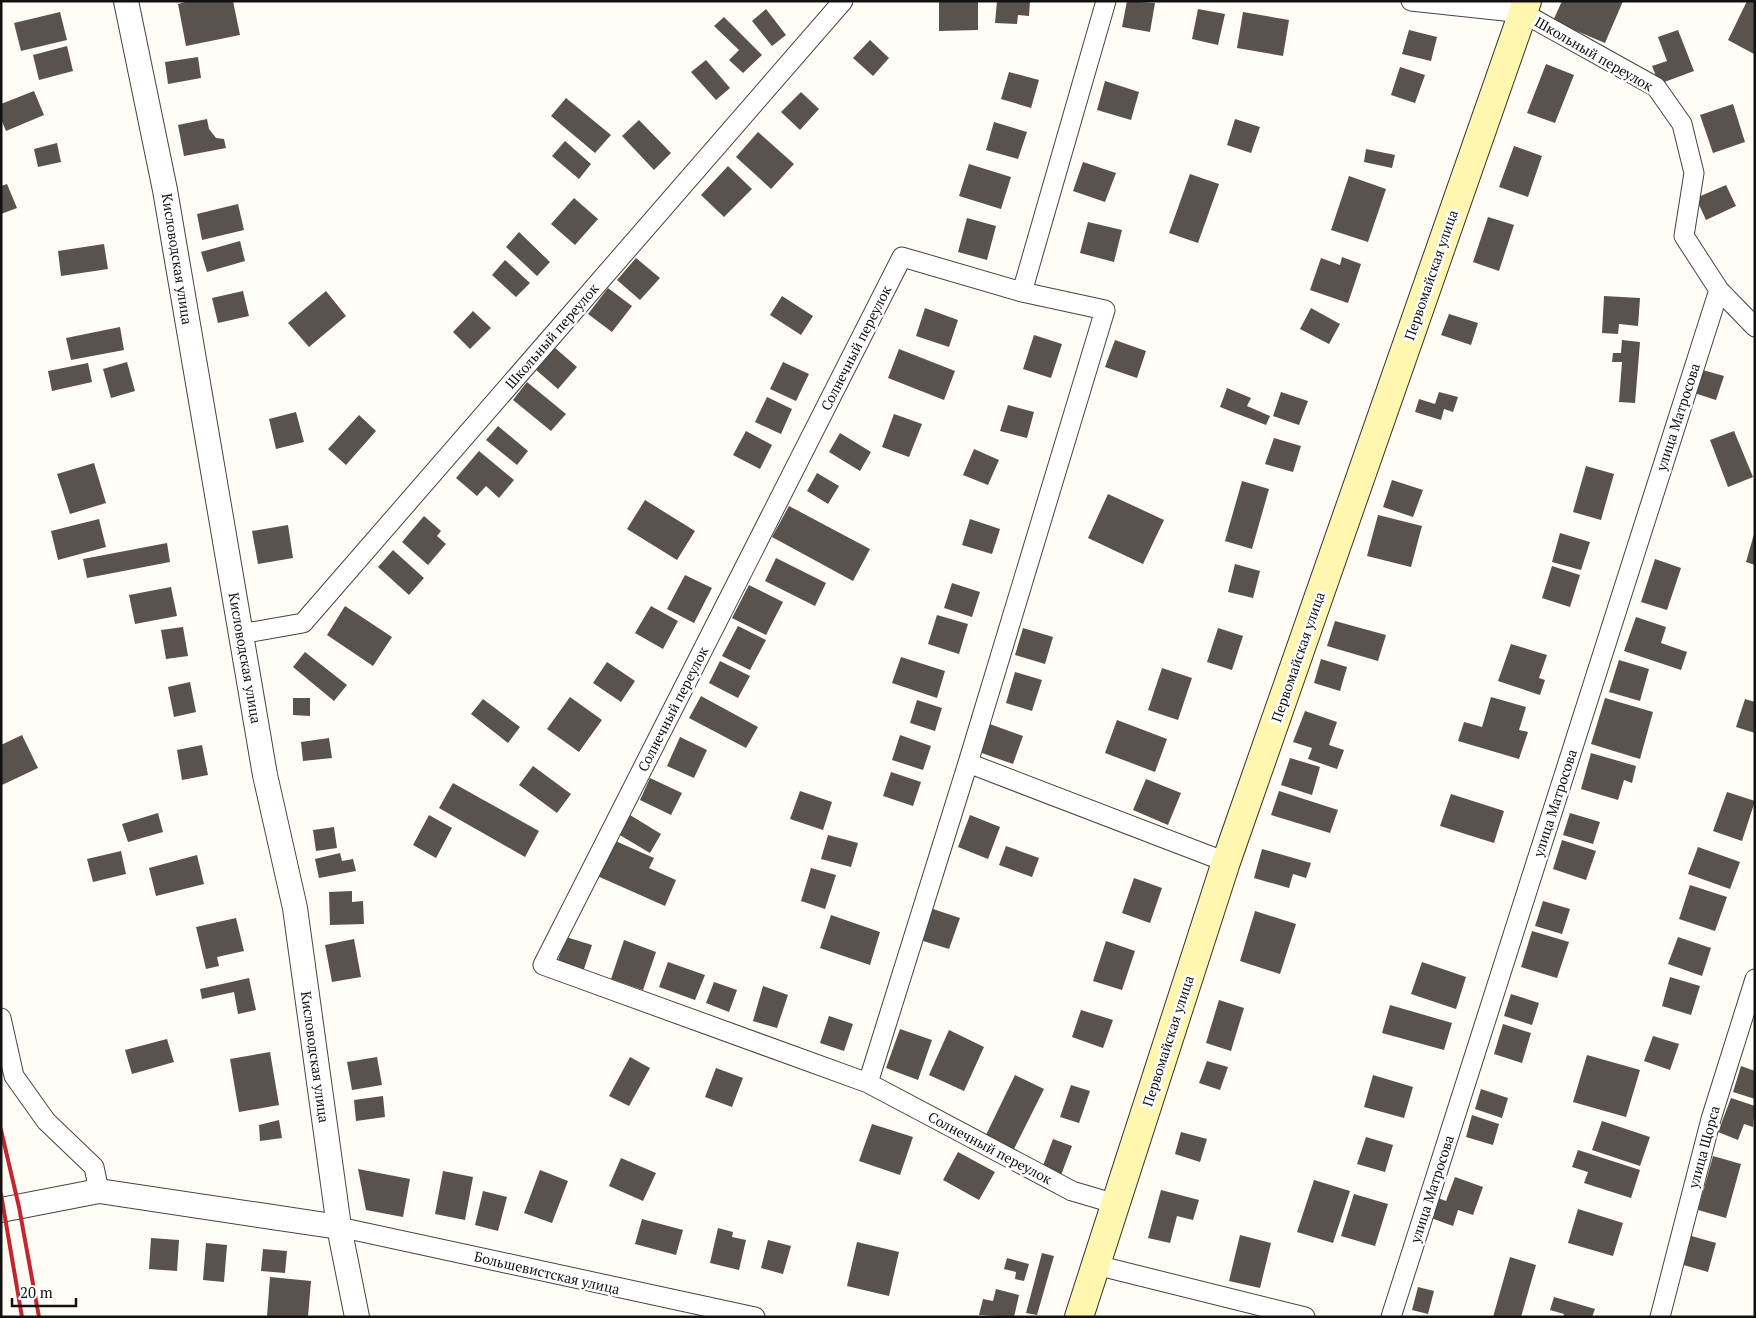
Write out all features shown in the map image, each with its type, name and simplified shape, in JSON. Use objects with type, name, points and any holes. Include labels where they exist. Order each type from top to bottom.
[{"type":"main road","name":"Первомайская улица","points":[[1079,1317],[1226,862],[1525,7]]},
{"type":"street","name":"Кисловодская улица","points":[[126,1],[166,190],[265,775],[294,908],[339,1227],[357,1317]]},
{"type":"street","name":"Школьный переулок","points":[[240,634],[302,623],[843,1]]},
{"type":"street","points":[[1022,292],[1106,1]]},
{"type":"street","name":"Школьный переулок","points":[[1411,1],[1525,7],[1656,87],[1682,124],[1694,173],[1684,236],[1719,290],[1755,326]]},
{"type":"street","name":"Солнечный переулок","points":[[868,1083],[968,763],[1105,310],[1022,292],[902,257],[543,966],[868,1083],[1072,1191],[1116,1204]]},
{"type":"street","name":"улица Матросова","points":[[1391,1317],[1719,290]]},
{"type":"street","points":[[968,763],[1226,862]]},
{"type":"street","name":"улица Щорса","points":[[1660,1317],[1711,1119],[1755,978]]},
{"type":"street","points":[[1,1018],[14,1076],[46,1121],[94,1167],[99,1191]]},
{"type":"street","points":[[1,1210],[99,1191],[339,1227]]},
{"type":"street","name":"Большевистская улица","points":[[339,1227],[755,1317]]},
{"type":"street","points":[[1096,1265],[1304,1317]]},
{"type":"building","points":[[189,1],[233,1],[240,35],[186,46],[178,4]]},
{"type":"building","points":[[939,1],[978,1],[978,30],[939,31]]},
{"type":"building","points":[[997,1],[1030,1],[1029,16],[1018,15],[1017,24],[995,23]]},
{"type":"building","points":[[1127,1],[1155,3],[1150,32],[1122,27]]},
{"type":"building","points":[[1562,1],[1623,1],[1605,43],[1553,21]]},
{"type":"building","points":[[1747,1],[1755,1],[1754,54],[1728,40]]},
{"type":"building","points":[[766,9],[786,35],[772,46],[752,21]]},
{"type":"building","points":[[1198,9],[1225,14],[1218,45],[1192,39]]},
{"type":"building","points":[[60,12],[67,40],[21,51],[14,23]]},
{"type":"building","points":[[1243,12],[1289,20],[1283,56],[1237,48]]},
{"type":"building","points":[[724,17],[762,55],[743,73],[729,60],[739,50],[714,26]]},
{"type":"building","points":[[1409,30],[1437,37],[1431,61],[1402,54]]},
{"type":"building","points":[[1678,30],[1694,71],[1659,84],[1652,66],[1667,61],[1658,37]]},
{"type":"building","points":[[870,40],[889,58],[873,76],[853,58]]},
{"type":"building","points":[[67,46],[73,71],[39,80],[33,55]]},
{"type":"building","points":[[198,57],[201,78],[168,84],[165,62]]},
{"type":"building","points":[[706,60],[730,88],[716,100],[691,72]]},
{"type":"building","points":[[1546,64],[1574,75],[1555,123],[1527,113]]},
{"type":"building","points":[[1400,67],[1425,75],[1415,103],[1391,95]]},
{"type":"building","points":[[1009,72],[1039,80],[1031,108],[1001,99]]},
{"type":"building","points":[[1105,81],[1139,92],[1131,120],[1097,110]]},
{"type":"building","points":[[34,91],[44,115],[6,131],[1,119],[1,104]]},
{"type":"building","points":[[801,92],[819,109],[800,130],[781,112]]},
{"type":"building","points":[[566,98],[611,135],[595,153],[551,116]]},
{"type":"building","points":[[1733,104],[1745,142],[1713,153],[1700,115]]},
{"type":"building","points":[[207,119],[209,129],[216,138],[224,139],[226,148],[184,156],[178,125]]},
{"type":"building","points":[[1235,119],[1260,127],[1251,153],[1227,145]]},
{"type":"building","points":[[639,120],[671,153],[654,170],[622,136]]},
{"type":"building","points":[[994,122],[1027,132],[1018,159],[986,150]]},
{"type":"building","points":[[758,132],[794,164],[771,189],[736,157]]},
{"type":"building","points":[[565,141],[591,164],[579,179],[552,156]]},
{"type":"building","points":[[57,143],[61,162],[38,167],[34,149]]},
{"type":"building","points":[[1514,146],[1542,156],[1528,197],[1499,187]]},
{"type":"building","points":[[1366,149],[1395,155],[1392,168],[1364,162]]},
{"type":"building","points":[[1083,162],[1116,173],[1105,202],[1073,191]]},
{"type":"building","points":[[969,164],[1011,177],[1001,209],[959,196]]},
{"type":"building","points":[[728,166],[752,189],[724,217],[701,195]]},
{"type":"building","points":[[1190,174],[1219,184],[1198,243],[1169,233]]},
{"type":"building","points":[[1349,176],[1386,189],[1368,242],[1331,230]]},
{"type":"building","points":[[7,184],[17,208],[1,214],[1,186]]},
{"type":"building","points":[[1726,185],[1736,206],[1706,220],[1696,198]]},
{"type":"building","points":[[574,198],[598,219],[575,245],[551,224]]},
{"type":"building","points":[[238,204],[244,230],[202,240],[197,214]]},
{"type":"building","points":[[1488,217],[1514,225],[1499,271],[1473,262]]},
{"type":"building","points":[[967,218],[996,226],[987,260],[958,252]]},
{"type":"building","points":[[1088,222],[1122,230],[1114,262],[1080,253]]},
{"type":"building","points":[[519,232],[550,262],[537,276],[506,247]]},
{"type":"building","points":[[240,241],[245,261],[207,272],[201,252]]},
{"type":"building","points":[[104,244],[108,269],[61,276],[58,251]]},
{"type":"building","points":[[1342,257],[1361,264],[1348,303],[1310,290],[1321,258],[1340,265]]},
{"type":"building","points":[[636,258],[660,278],[640,300],[617,280]]},
{"type":"building","points":[[505,260],[530,283],[516,297],[492,275]]},
{"type":"building","points":[[608,288],[632,306],[612,332],[588,314]]},
{"type":"building","points":[[243,291],[249,316],[218,323],[212,298]]},
{"type":"building","points":[[326,291],[346,316],[309,347],[288,323]]},
{"type":"building","points":[[782,296],[813,316],[801,335],[770,315]]},
{"type":"building","points":[[1604,296],[1640,298],[1638,326],[1619,324],[1618,334],[1602,333]]},
{"type":"building","points":[[925,308],[958,320],[949,347],[916,336]]},
{"type":"building","points":[[1311,308],[1340,324],[1329,344],[1300,329]]},
{"type":"building","points":[[473,311],[491,328],[470,349],[453,332]]},
{"type":"building","points":[[1449,314],[1478,323],[1471,345],[1441,335]]},
{"type":"building","points":[[120,327],[124,350],[71,360],[66,338]]},
{"type":"building","points":[[1034,335],[1062,344],[1051,378],[1023,369]]},
{"type":"building","points":[[1115,340],[1146,351],[1137,378],[1105,367]]},
{"type":"building","points":[[1622,340],[1640,342],[1635,403],[1619,402],[1622,362],[1612,362],[1613,353],[1621,353]]},
{"type":"building","points":[[554,347],[577,367],[558,389],[535,369]]},
{"type":"building","points":[[899,349],[955,371],[944,400],[888,378]]},
{"type":"building","points":[[127,362],[135,391],[111,398],[103,369]]},
{"type":"building","points":[[783,362],[809,374],[796,401],[770,389]]},
{"type":"building","points":[[88,363],[92,382],[52,391],[48,371]]},
{"type":"building","points":[[1699,369],[1724,376],[1716,400],[1691,392]]},
{"type":"building","points":[[527,382],[566,414],[551,431],[513,400]]},
{"type":"building","points":[[1227,388],[1251,398],[1247,406],[1270,416],[1266,425],[1220,407]]},
{"type":"building","points":[[1281,392],[1308,401],[1299,425],[1273,416]]},
{"type":"building","points":[[1439,392],[1458,397],[1453,412],[1444,409],[1441,420],[1415,412],[1419,399],[1435,404]]},
{"type":"building","points":[[767,397],[792,409],[781,434],[755,422]]},
{"type":"building","points":[[1008,405],[1034,412],[1027,438],[1000,431]]},
{"type":"building","points":[[296,412],[304,442],[276,449],[269,419]]},
{"type":"building","points":[[894,414],[922,424],[909,457],[882,447]]},
{"type":"building","points":[[359,415],[376,431],[346,465],[328,449]]},
{"type":"building","points":[[498,426],[528,451],[517,465],[486,440]]},
{"type":"building","points":[[746,431],[772,445],[760,469],[733,455]]},
{"type":"building","points":[[1734,431],[1753,477],[1728,487],[1710,440]]},
{"type":"building","points":[[840,433],[871,452],[860,471],[829,452]]},
{"type":"building","points":[[1274,438],[1301,446],[1293,472],[1265,464]]},
{"type":"building","points":[[974,449],[999,460],[988,485],[963,475]]},
{"type":"building","points":[[479,451],[514,480],[499,498],[486,486],[477,496],[456,478]]},
{"type":"building","points":[[94,463],[106,503],[70,514],[57,474]]},
{"type":"building","points":[[1586,466],[1614,474],[1601,520],[1573,512]]},
{"type":"building","points":[[817,473],[839,486],[828,504],[807,491]]},
{"type":"building","points":[[1392,480],[1423,490],[1413,517],[1383,507]]},
{"type":"building","points":[[1242,481],[1269,489],[1252,549],[1225,541]]},
{"type":"building","points":[[1108,494],[1164,520],[1143,564],[1088,538]]},
{"type":"building","points":[[645,500],[695,531],[677,560],[627,529]]},
{"type":"building","points":[[789,506],[870,549],[853,581],[772,537]]},
{"type":"building","points":[[1378,515],[1422,526],[1411,567],[1367,556]]},
{"type":"building","points":[[424,516],[441,531],[437,536],[446,544],[428,565],[402,542]]},
{"type":"building","points":[[99,519],[106,547],[58,560],[51,531]]},
{"type":"building","points":[[970,519],[1000,529],[992,554],[962,545]]},
{"type":"building","points":[[288,525],[293,558],[258,564],[252,531]]},
{"type":"building","points":[[1560,533],[1590,542],[1581,570],[1552,562]]},
{"type":"building","points":[[1755,534],[1755,565],[1746,562]]},
{"type":"building","points":[[167,543],[170,562],[87,578],[83,559]]},
{"type":"building","points":[[393,550],[424,578],[409,595],[378,567]]},
{"type":"building","points":[[776,558],[826,583],[815,606],[765,581]]},
{"type":"building","points":[[1655,559],[1681,568],[1667,610],[1641,602]]},
{"type":"building","points":[[1235,564],[1260,571],[1253,598],[1228,592]]},
{"type":"building","points":[[1552,566],[1580,575],[1570,607],[1542,598]]},
{"type":"building","points":[[685,575],[712,588],[694,623],[667,609]]},
{"type":"building","points":[[952,583],[980,592],[972,617],[944,608]]},
{"type":"building","points":[[749,585],[783,602],[766,635],[732,618]]},
{"type":"building","points":[[171,587],[177,616],[135,624],[129,595]]},
{"type":"building","points":[[345,606],[392,637],[373,666],[327,635]]},
{"type":"building","points":[[651,606],[678,621],[663,649],[635,633]]},
{"type":"building","points":[[937,615],[968,624],[959,654],[928,644]]},
{"type":"building","points":[[1636,617],[1666,627],[1661,643],[1687,652],[1681,670],[1624,651]]},
{"type":"building","points":[[1335,621],[1386,635],[1378,661],[1327,646]]},
{"type":"building","points":[[738,626],[766,640],[750,670],[722,656]]},
{"type":"building","points":[[183,627],[188,656],[166,659],[161,630]]},
{"type":"building","points":[[1023,628],[1053,637],[1045,664],[1015,655]]},
{"type":"building","points":[[1218,628],[1243,636],[1232,670],[1207,662]]},
{"type":"building","points":[[1511,644],[1547,655],[1539,678],[1545,680],[1540,695],[1498,681]]},
{"type":"building","points":[[305,652],[347,685],[334,701],[293,667]]},
{"type":"building","points":[[901,657],[945,671],[937,698],[892,683]]},
{"type":"building","points":[[1321,659],[1347,667],[1340,691],[1314,683]]},
{"type":"building","points":[[1619,660],[1649,669],[1640,701],[1609,692]]},
{"type":"building","points":[[720,661],[750,676],[738,698],[709,683]]},
{"type":"building","points":[[607,662],[635,681],[621,702],[593,683]]},
{"type":"building","points":[[1162,668],[1192,678],[1178,720],[1148,710]]},
{"type":"building","points":[[1015,672],[1042,680],[1032,711],[1006,703]]},
{"type":"building","points":[[190,682],[196,712],[174,717],[168,687]]},
{"type":"building","points":[[701,696],[758,727],[746,748],[689,718]]},
{"type":"building","points":[[570,697],[602,720],[579,752],[547,729]]},
{"type":"building","points":[[1491,697],[1526,707],[1519,730],[1528,732],[1519,759],[1458,741],[1464,722],[1482,727]]},
{"type":"building","points":[[293,698],[310,698],[310,716],[293,715]]},
{"type":"building","points":[[1605,698],[1653,712],[1640,759],[1591,744]]},
{"type":"building","points":[[483,699],[520,727],[508,743],[471,714]]},
{"type":"building","points":[[1745,699],[1755,702],[1755,733],[1736,727]]},
{"type":"building","points":[[917,700],[942,708],[935,731],[910,723]]},
{"type":"building","points":[[1305,711],[1337,722],[1329,745],[1344,750],[1337,769],[1308,759],[1312,748],[1293,742]]},
{"type":"building","points":[[1117,720],[1167,739],[1155,772],[1105,753]]},
{"type":"building","points":[[987,723],[1023,736],[1013,764],[976,751]]},
{"type":"building","points":[[22,735],[38,768],[2,785],[1,745]]},
{"type":"building","points":[[900,735],[931,746],[923,770],[892,760]]},
{"type":"building","points":[[680,737],[707,750],[694,778],[667,766]]},
{"type":"building","points":[[329,738],[332,758],[303,761],[301,742]]},
{"type":"building","points":[[202,745],[208,775],[182,780],[177,750]]},
{"type":"building","points":[[1591,753],[1636,766],[1632,783],[1624,780],[1618,800],[1581,789]]},
{"type":"building","points":[[1290,758],[1320,767],[1312,795],[1281,785]]},
{"type":"building","points":[[533,766],[571,794],[557,813],[519,785]]},
{"type":"building","points":[[891,772],[921,782],[913,806],[883,796]]},
{"type":"building","points":[[650,778],[682,793],[671,815],[640,800]]},
{"type":"building","points":[[1146,779],[1181,793],[1168,825],[1133,810]]},
{"type":"building","points":[[453,783],[539,831],[525,857],[439,808]]},
{"type":"building","points":[[800,791],[832,802],[823,830],[790,819]]},
{"type":"building","points":[[1279,791],[1338,810],[1330,833],[1271,815]]},
{"type":"building","points":[[1727,792],[1755,801],[1742,841],[1713,831]]},
{"type":"building","points":[[1451,794],[1504,811],[1494,843],[1440,826]]},
{"type":"building","points":[[158,813],[163,832],[128,842],[122,824]]},
{"type":"building","points":[[1570,813],[1600,822],[1593,844],[1563,835]]},
{"type":"building","points":[[429,815],[452,828],[436,858],[413,845]]},
{"type":"building","points":[[630,815],[661,834],[650,853],[618,834]]},
{"type":"building","points":[[970,815],[1000,827],[988,859],[958,847]]},
{"type":"building","points":[[334,827],[337,848],[316,851],[313,830]]},
{"type":"building","points":[[828,835],[858,843],[851,867],[821,859]]},
{"type":"building","points":[[611,839],[654,858],[649,868],[676,880],[665,906],[595,875]]},
{"type":"building","points":[[1562,840],[1596,851],[1586,880],[1553,869]]},
{"type":"building","points":[[1006,846],[1039,858],[1032,877],[999,865]]},
{"type":"building","points":[[1698,847],[1740,862],[1730,889],[1688,874]]},
{"type":"building","points":[[1262,849],[1311,863],[1306,878],[1293,874],[1289,888],[1254,878]]},
{"type":"building","points":[[121,851],[126,874],[93,882],[87,859]]},
{"type":"building","points":[[340,853],[342,861],[353,859],[356,871],[319,878],[315,859]]},
{"type":"building","points":[[197,855],[204,884],[156,896],[149,868]]},
{"type":"building","points":[[811,868],[836,875],[825,909],[801,901]]},
{"type":"building","points":[[1134,878],[1162,888],[1150,923],[1122,913]]},
{"type":"building","points":[[1690,885],[1727,897],[1715,931],[1679,919]]},
{"type":"building","points":[[352,891],[352,902],[363,901],[364,924],[330,925],[329,892]]},
{"type":"building","points":[[1543,901],[1570,909],[1562,934],[1535,926]]},
{"type":"building","points":[[930,908],[960,918],[949,949],[920,940]]},
{"type":"building","points":[[1255,911],[1296,924],[1280,974],[1240,961]]},
{"type":"building","points":[[831,915],[880,932],[870,965],[820,948]]},
{"type":"building","points":[[236,918],[244,951],[217,957],[219,966],[206,969],[196,927]]},
{"type":"building","points":[[1532,931],[1569,942],[1557,978],[1521,967]]},
{"type":"building","points":[[566,937],[592,945],[582,975],[556,966]]},
{"type":"building","points":[[1678,937],[1711,948],[1702,976],[1668,964]]},
{"type":"building","points":[[354,939],[361,977],[332,982],[325,945]]},
{"type":"building","points":[[624,940],[656,952],[643,990],[611,979]]},
{"type":"building","points":[[1106,941],[1135,951],[1122,990],[1093,981]]},
{"type":"building","points":[[668,962],[705,975],[695,1000],[659,987]]},
{"type":"building","points":[[1422,962],[1466,977],[1456,1009],[1411,994]]},
{"type":"building","points":[[1670,977],[1700,986],[1691,1015],[1662,1006]]},
{"type":"building","points":[[249,978],[256,1010],[238,1014],[234,992],[202,999],[200,989]]},
{"type":"building","points":[[714,982],[737,990],[729,1012],[706,1003]]},
{"type":"building","points":[[763,986],[788,995],[777,1028],[753,1021]]},
{"type":"building","points":[[1511,994],[1539,1003],[1532,1025],[1504,1016]]},
{"type":"building","points":[[1219,1000],[1244,1008],[1231,1051],[1206,1043]]},
{"type":"building","points":[[1390,1005],[1452,1023],[1444,1050],[1382,1033]]},
{"type":"building","points":[[1081,1010],[1113,1020],[1103,1048],[1072,1037]]},
{"type":"building","points":[[829,1016],[853,1024],[844,1051],[820,1043]]},
{"type":"building","points":[[1503,1024],[1531,1033],[1522,1063],[1494,1054]]},
{"type":"building","points":[[900,1029],[932,1040],[918,1080],[886,1068]]},
{"type":"building","points":[[949,1030],[984,1047],[964,1091],[929,1075]]},
{"type":"building","points":[[1653,1036],[1679,1044],[1670,1070],[1644,1061]]},
{"type":"building","points":[[167,1039],[174,1062],[132,1074],[125,1050]]},
{"type":"building","points":[[270,1052],[279,1105],[239,1112],[230,1059]]},
{"type":"building","points":[[1587,1055],[1640,1070],[1626,1117],[1573,1102]]},
{"type":"building","points":[[377,1057],[382,1085],[352,1090],[347,1062]]},
{"type":"building","points":[[630,1057],[650,1068],[629,1106],[609,1096]]},
{"type":"building","points":[[1207,1061],[1228,1067],[1220,1090],[1199,1083]]},
{"type":"building","points":[[1741,1066],[1755,1071],[1755,1099],[1733,1092]]},
{"type":"building","points":[[716,1068],[743,1078],[732,1107],[705,1097]]},
{"type":"building","points":[[1015,1075],[1044,1089],[1012,1153],[984,1139]]},
{"type":"building","points":[[1373,1075],[1413,1087],[1404,1118],[1364,1107]]},
{"type":"building","points":[[1071,1085],[1090,1091],[1079,1123],[1060,1117]]},
{"type":"building","points":[[1481,1089],[1508,1098],[1502,1118],[1475,1109]]},
{"type":"building","points":[[383,1096],[385,1117],[356,1121],[354,1100]]},
{"type":"building","points":[[1731,1098],[1755,1106],[1753,1127],[1744,1124],[1738,1140],[1718,1132]]},
{"type":"building","points":[[1472,1115],[1499,1124],[1493,1145],[1466,1137]]},
{"type":"building","points":[[279,1120],[282,1138],[260,1141],[259,1125]]},
{"type":"building","points":[[1602,1121],[1650,1137],[1640,1166],[1592,1150]]},
{"type":"building","points":[[872,1124],[913,1137],[900,1175],[859,1161]]},
{"type":"building","points":[[1181,1132],[1207,1139],[1200,1162],[1175,1154]]},
{"type":"building","points":[[1366,1137],[1393,1145],[1385,1172],[1357,1164]]},
{"type":"building","points":[[1053,1139],[1072,1146],[1060,1178],[1041,1171]]},
{"type":"building","points":[[1578,1150],[1640,1170],[1631,1198],[1584,1183],[1588,1172],[1572,1167]]},
{"type":"building","points":[[958,1152],[995,1172],[979,1200],[943,1180]]},
{"type":"building","points":[[1713,1156],[1741,1164],[1726,1218],[1698,1210]]},
{"type":"building","points":[[621,1158],[656,1173],[643,1201],[609,1186]]},
{"type":"building","points":[[358,1169],[410,1179],[403,1217],[366,1210]]},
{"type":"building","points":[[540,1170],[568,1181],[552,1223],[524,1213]]},
{"type":"building","points":[[443,1171],[473,1177],[465,1220],[435,1214]]},
{"type":"building","points":[[1455,1177],[1483,1187],[1473,1215],[1458,1210],[1453,1226],[1431,1218],[1438,1198],[1446,1201]]},
{"type":"building","points":[[1314,1180],[1350,1191],[1333,1243],[1297,1232]]},
{"type":"building","points":[[1161,1190],[1199,1200],[1193,1220],[1177,1216],[1170,1243],[1148,1238]]},
{"type":"building","points":[[483,1191],[507,1197],[498,1231],[475,1225]]},
{"type":"building","points":[[1354,1194],[1388,1204],[1375,1246],[1341,1236]]},
{"type":"building","points":[[1578,1209],[1623,1223],[1613,1256],[1568,1243]]},
{"type":"building","points":[[642,1219],[683,1230],[676,1255],[635,1244]]},
{"type":"building","points":[[718,1228],[733,1232],[732,1237],[746,1240],[739,1270],[710,1263]]},
{"type":"building","points":[[1240,1235],[1271,1243],[1260,1288],[1229,1281]]},
{"type":"building","points":[[1688,1235],[1716,1243],[1708,1272],[1680,1264]]},
{"type":"building","points":[[151,1238],[179,1240],[177,1271],[149,1269]]},
{"type":"building","points":[[768,1240],[791,1246],[783,1274],[761,1268]]},
{"type":"building","points":[[857,1242],[899,1252],[889,1296],[847,1286]]},
{"type":"building","points":[[206,1243],[227,1245],[224,1282],[203,1280]]},
{"type":"building","points":[[263,1249],[287,1251],[285,1273],[261,1271]]},
{"type":"building","points":[[1042,1253],[1054,1256],[1037,1315],[1026,1313]]},
{"type":"building","points":[[1510,1257],[1536,1265],[1521,1317],[1493,1317]]},
{"type":"building","points":[[1007,1258],[1029,1264],[1024,1281],[1015,1279],[1016,1272],[1004,1269]]},
{"type":"building","points":[[270,1277],[311,1281],[308,1317],[267,1316]]},
{"type":"building","points":[[1418,1287],[1434,1291],[1428,1314],[1412,1310]]},
{"type":"building","points":[[996,1289],[1019,1295],[1014,1317],[979,1315],[983,1299],[993,1301]]},
{"type":"building","points":[[1554,1297],[1595,1309],[1592,1317],[1563,1317],[1564,1314],[1550,1310]]},
{"type":"railway","points":[[1,1130],[19,1207],[39,1317]]},
{"type":"railway","points":[[1,1194],[22,1317]]}]
